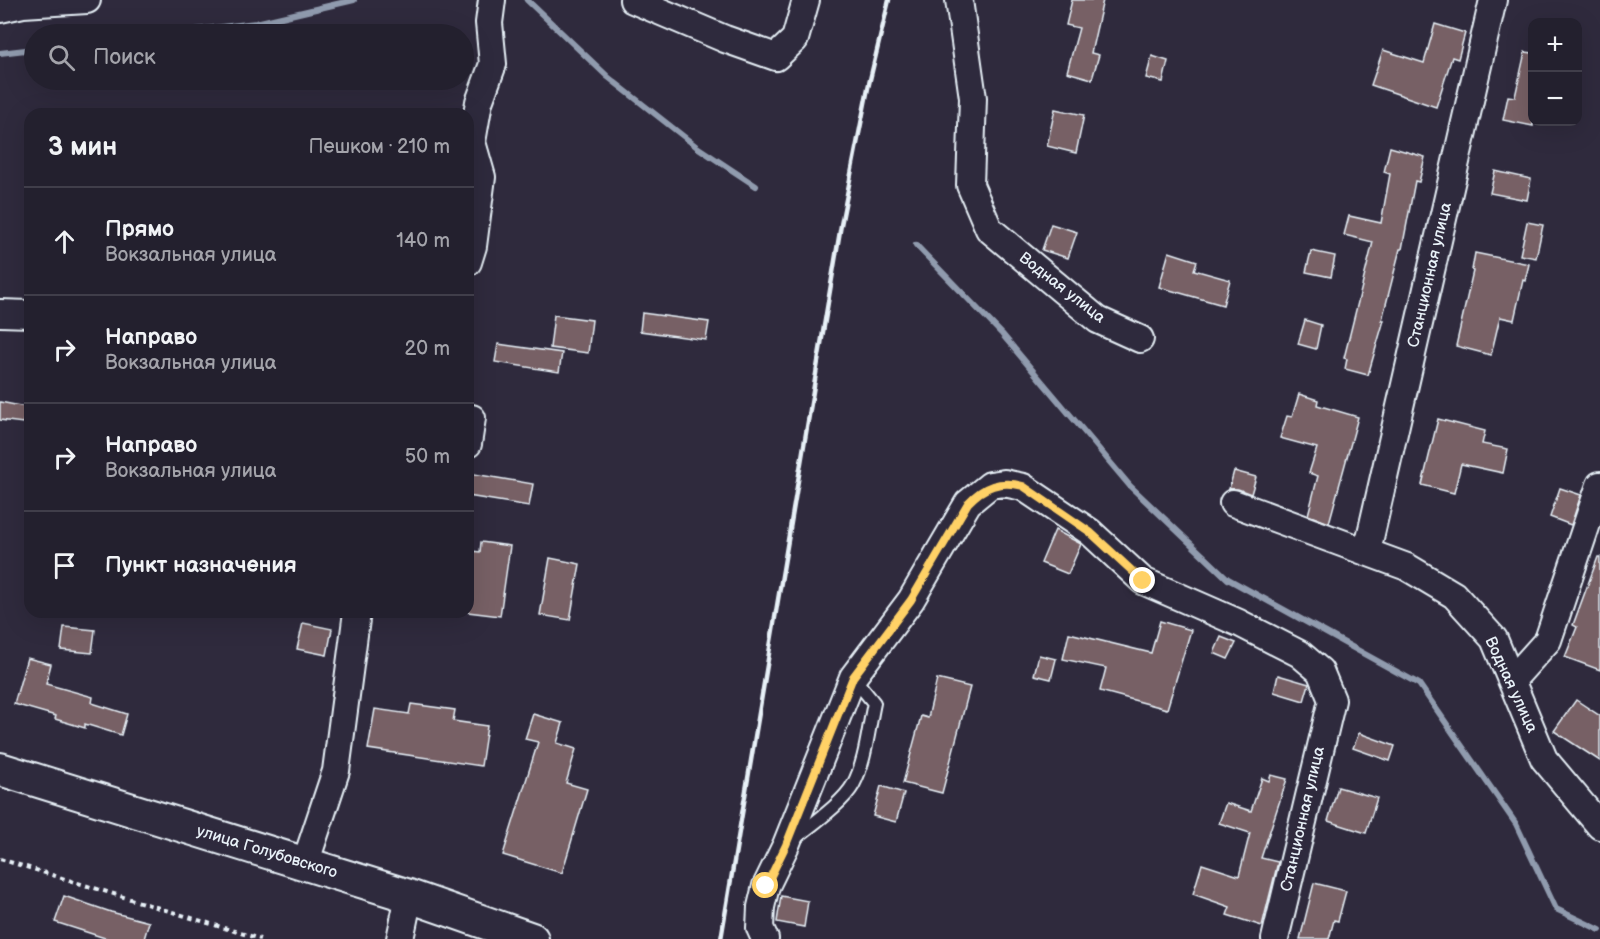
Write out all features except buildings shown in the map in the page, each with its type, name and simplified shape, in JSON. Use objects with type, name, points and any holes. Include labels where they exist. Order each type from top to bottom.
[{"type":"street","points":[[0,9],[23,4],[87,0]]},
{"type":"street","points":[[474,131],[479,102],[493,64],[489,23],[492,0]]},
{"type":"street","points":[[633,0],[725,39],[776,57],[795,39],[806,0]]},
{"type":"street","name":"Водная улица","points":[[959,0],[973,98],[970,185],[989,229],[1098,320],[1140,339]]},
{"type":"street","name":"Станционная улица","points":[[1367,551],[1493,0]]},
{"type":"street","points":[[474,149],[482,177],[474,238]]},
{"type":"street","points":[[0,313],[24,314]]},
{"type":"street","name":"Станционная улица","points":[[853,677],[911,600],[968,503],[990,485],[1023,486],[1090,532],[1143,581],[1239,623],[1300,654],[1320,671],[1332,700],[1275,939]]},
{"type":"street","points":[[1512,680],[1548,640],[1600,485]]},
{"type":"street","name":"Водная улица","points":[[1233,503],[1407,567],[1454,595],[1494,639],[1544,759],[1600,826]]},
{"type":"street","points":[[305,864],[336,771],[356,618]]},
{"type":"street","points":[[765,939],[760,928],[761,907],[766,886],[786,845],[853,677]]},
{"type":"street","name":"улица Голубовского","points":[[0,770],[409,896],[532,939]]},
{"type":"street","points":[[400,939],[409,896]]},
{"type":"lane","points":[[786,845],[832,808],[852,786],[862,760],[874,703],[853,677]]},
{"type":"path","points":[[0,859],[260,939]]},
{"type":"waterway","points":[[247,24],[354,0]]},
{"type":"waterway","points":[[527,0],[608,77],[697,147],[756,186]]},
{"type":"waterway","points":[[0,53],[24,50]]},
{"type":"waterway","points":[[916,245],[1002,334],[1130,486],[1228,579],[1419,684],[1516,824],[1556,909],[1600,930]]},
{"type":"railway","points":[[721,939],[841,225],[868,88],[889,0]]},
{"type":"route","points":[[766,886],[786,845],[853,677],[911,600],[968,503],[976,495],[990,485],[1004,483],[1023,486],[1090,532],[1143,581]]}]
